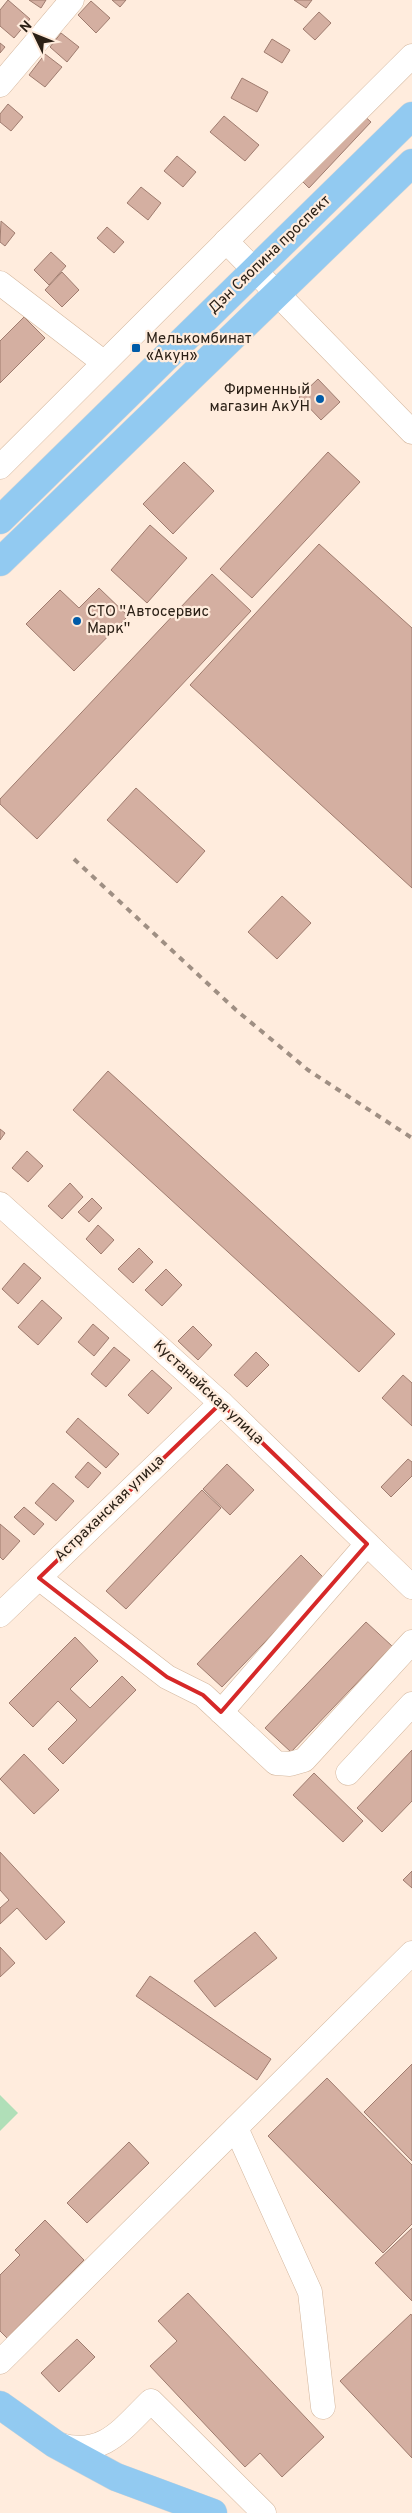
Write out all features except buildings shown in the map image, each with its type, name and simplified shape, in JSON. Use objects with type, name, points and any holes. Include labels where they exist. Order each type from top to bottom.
[{"type":"main road","name":"Дэн Сяопина проспект","points":[[0,520],[412,116]]},
{"type":"main road","points":[[0,562],[412,163]]},
{"type":"main road","points":[[0,2405],[55,2444],[116,2477],[213,2513]]},
{"type":"street","points":[[0,85],[72,0]]},
{"type":"street","points":[[0,467],[103,362],[412,56]]},
{"type":"street","points":[[226,241],[412,432]]},
{"type":"street","points":[[0,283],[103,362]]},
{"type":"street","name":"Кустанайская улица","points":[[0,1204],[221,1403],[412,1587]]},
{"type":"street","name":"Астраханская улица","points":[[0,1615],[221,1403]]},
{"type":"street","points":[[221,1712],[368,1544]]},
{"type":"street","points":[[39,1578],[167,1677],[203,1695],[276,1763],[290,1764],[304,1760],[412,1642]]},
{"type":"street","points":[[348,1773],[412,1704]]},
{"type":"street","points":[[0,2362],[412,1953]]},
{"type":"street","points":[[236,2128],[310,2292],[323,2407]]},
{"type":"street","points":[[55,2444],[76,2449],[93,2448],[111,2439],[151,2401],[264,2513]]},
{"type":"highlighted area","points":[[221,1403],[367,1544],[221,1712],[203,1695],[167,1677],[39,1578]]},
{"type":"green space","points":[[0,2095],[18,2113],[0,2131]]},
{"type":"railway","points":[[74,859],[236,1010],[308,1070],[412,1138]]},
{"type":"place","name":"Мелькомбинат «Акун»","points":[[136,348]]},
{"type":"place","name":"Фирменный магазин АкУН","points":[[320,399]]},
{"type":"place","name":"СТО ''Автосервис Марк''","points":[[77,621]]}]
